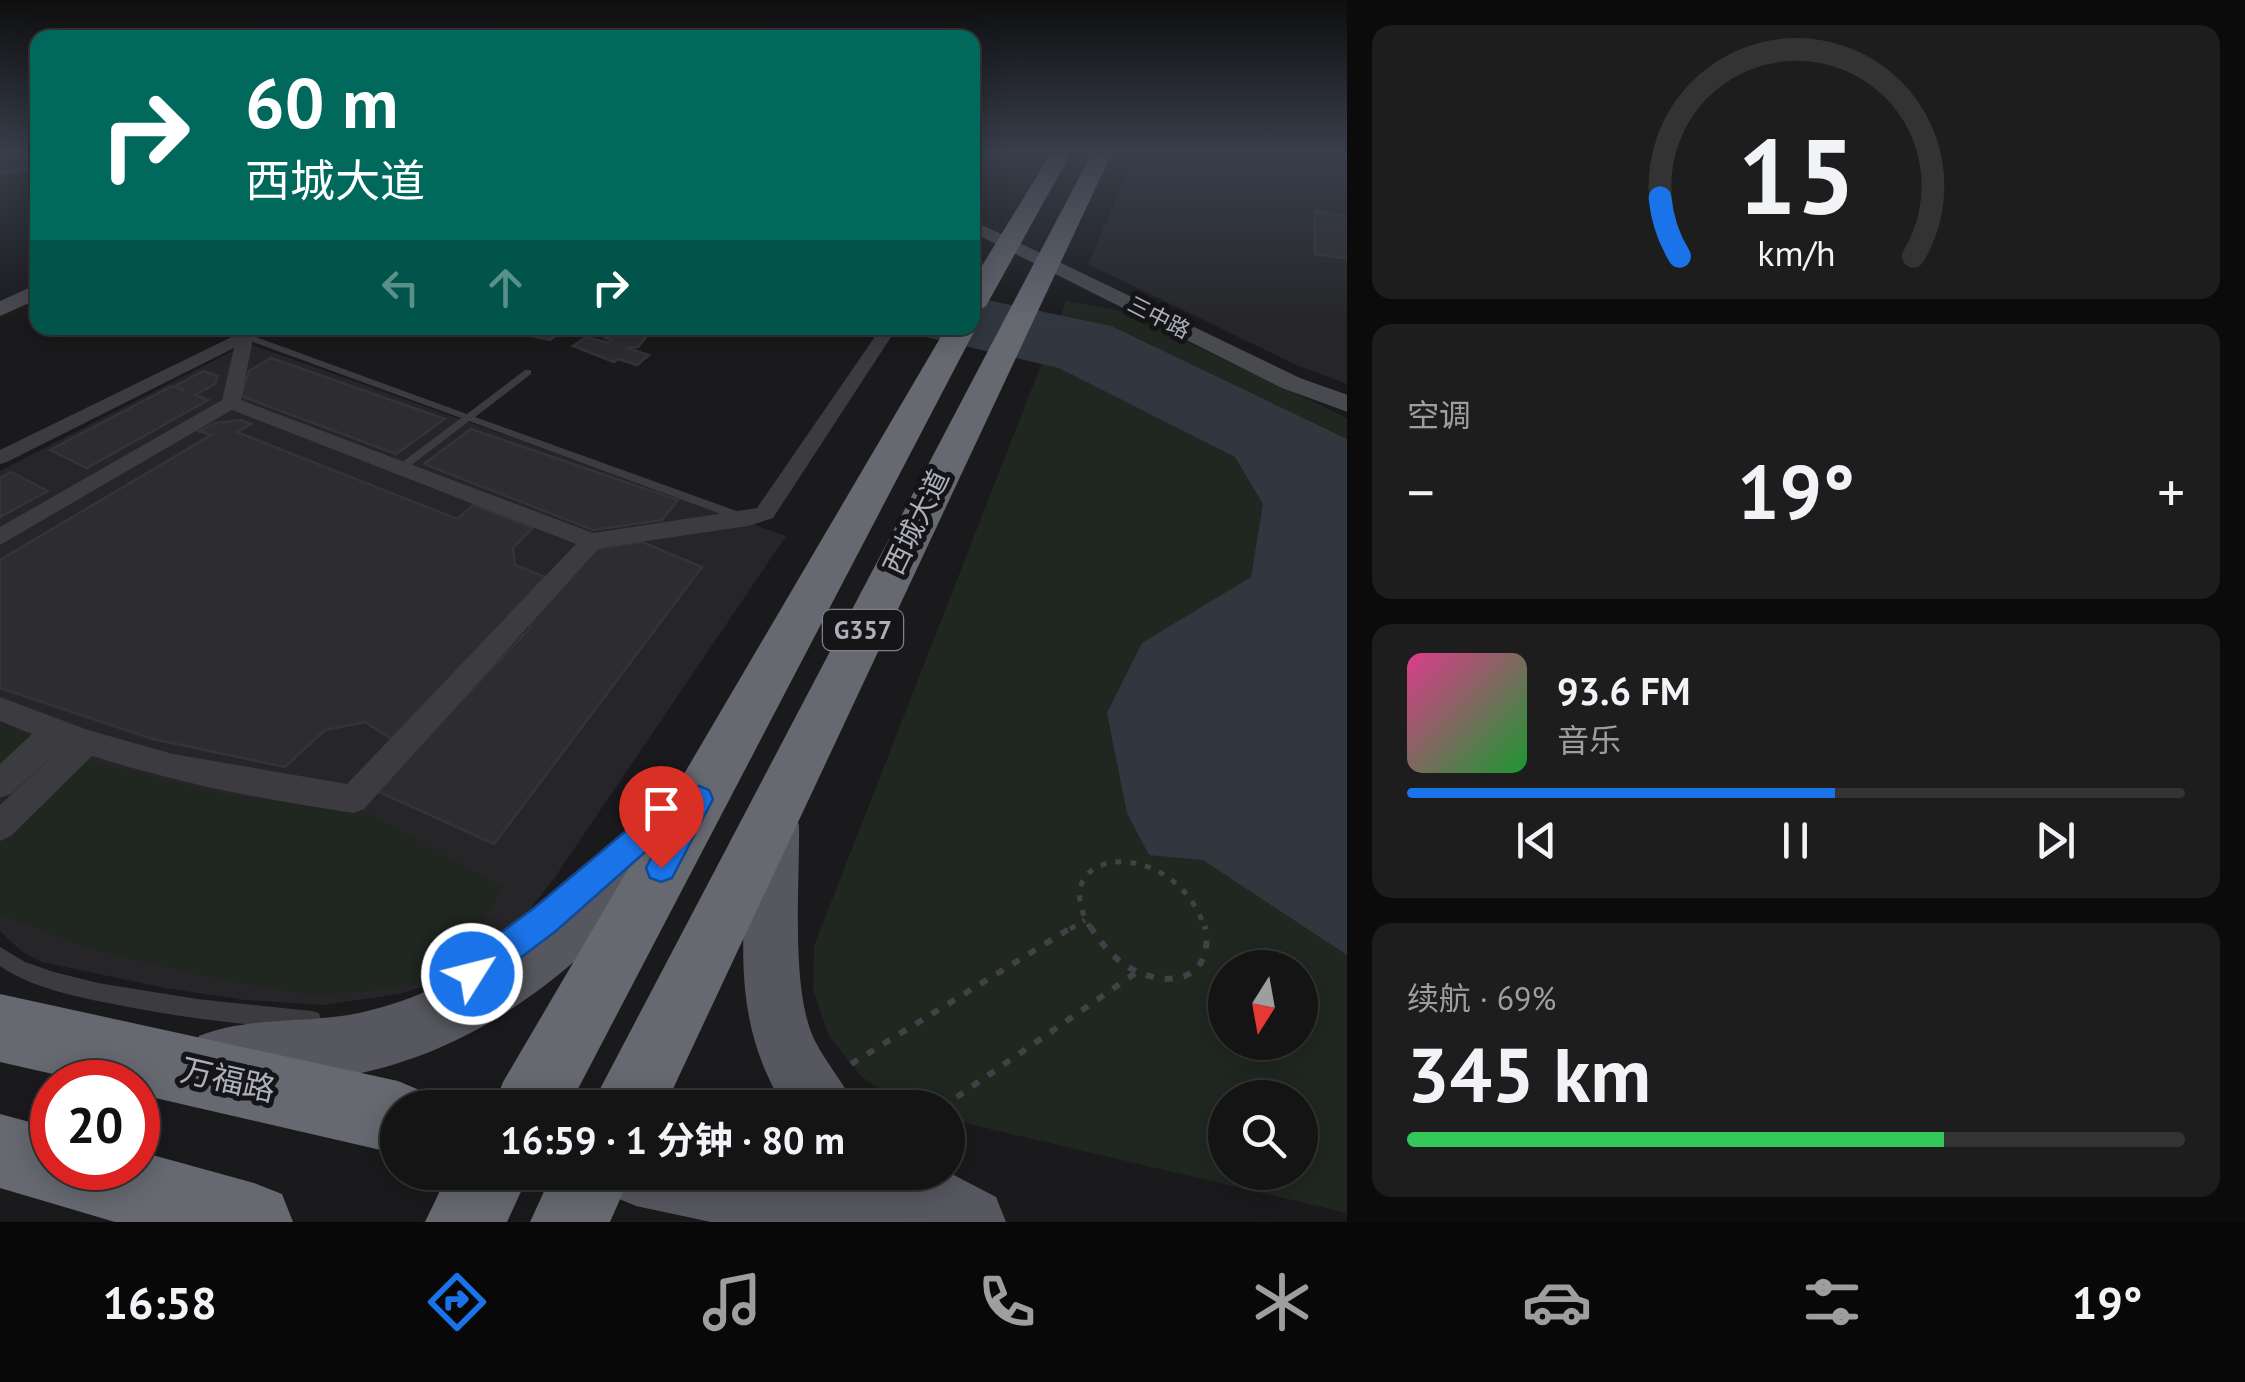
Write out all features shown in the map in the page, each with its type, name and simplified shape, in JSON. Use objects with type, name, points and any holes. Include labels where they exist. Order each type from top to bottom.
[{"type":"highway","name":"西城大道","points":[[635,1090],[774,808],[1027,252],[1041,210]]},
{"type":"highway","name":"西城大道","points":[[980,298],[1027,252],[1059,210]]},
{"type":"highway","name":"西城大道","points":[[538,1090],[671,816],[956,335]]},
{"type":"highway","name":"万福路","points":[[0,1028],[141,1060]]},
{"type":"highway","name":"万福路","points":[[160,1064],[380,1114]]},
{"type":"highway","points":[[0,1151],[30,1160]]},
{"type":"highway","points":[[121,1190],[185,1212],[254,1222]]},
{"type":"highway","points":[[464,1222],[482,1190]]},
{"type":"highway","points":[[570,1222],[585,1190]]},
{"type":"main road","name":"三中路","points":[[980,229],[1291,383],[1347,404]]},
{"type":"main road","points":[[0,309],[30,294]]},
{"type":"main road","points":[[774,808],[772,991],[787,1054],[837,1086]]},
{"type":"main road","points":[[160,1062],[360,1044],[426,1024],[471,1004],[524,970],[586,921],[671,816]]},
{"type":"main road","points":[[721,1190],[872,1222]]},
{"type":"main road","points":[[911,1190],[971,1222]]},
{"type":"street","points":[[0,458],[248,335]]},
{"type":"street","points":[[0,537],[231,403],[253,335]]},
{"type":"street","points":[[231,403],[592,541],[757,516],[881,335]]},
{"type":"street","points":[[0,709],[85,744],[196,776],[352,799],[592,541]]},
{"type":"street","points":[[0,784],[54,732]]},
{"type":"street","points":[[0,826],[85,744]]},
{"type":"lane","points":[[261,335],[468,418],[757,516]]},
{"type":"lane","points":[[400,468],[528,372]]},
{"type":"lane","points":[[620,853],[671,816]]},
{"type":"lane","points":[[0,956],[17,971],[127,998],[249,1016],[332,1019]]},
{"type":"path","points":[[1103,861],[1140,862],[1179,885],[1204,922],[1209,941],[1206,958],[1196,972],[1180,979],[1160,980],[1137,972],[1106,950],[1085,920],[1081,883],[1089,869],[1103,861]]},
{"type":"path","points":[[837,1086],[1085,920]]},
{"type":"path","points":[[965,1091],[1137,972]]},
{"type":"shaded area","points":[[1111,210],[1347,210],[1347,384],[1296,365],[1088,264]]},
{"type":"shaded area","points":[[980,298],[1111,326],[1347,439],[1347,955],[1203,860],[1149,855],[1127,813],[1107,713],[1142,643],[1251,577],[1263,504],[1235,457],[1059,368],[917,335],[980,335]]},
{"type":"shaded area","points":[[1066,301],[1122,311],[1347,418],[1347,1213],[1249,1190],[1318,1190],[1318,1080],[1208,1080],[1208,1180],[965,1123],[965,1090],[880,1090],[861,1076],[829,1036],[813,990],[814,946]]},
{"type":"shaded area","points":[[248,343],[786,536],[553,880],[509,935],[446,980],[399,994],[323,1005],[245,1000],[165,988],[42,962],[21,951],[0,931],[0,471]]},
{"type":"shaded area","points":[[0,721],[90,761],[227,795],[368,813],[504,888],[442,976],[407,987],[314,996],[199,975],[90,949],[0,914]]},
{"type":"building","points":[[1315,211],[1347,217],[1347,259],[1315,254]]},
{"type":"building","points":[[527,335],[557,335],[550,340]]},
{"type":"building","points":[[586,337],[609,343],[612,340],[605,338],[646,337],[638,347],[626,348],[649,355],[637,365],[618,359],[614,362],[573,346]]},
{"type":"building","points":[[271,358],[445,419],[396,454],[241,396],[249,371]]},
{"type":"building","points":[[203,371],[218,376],[215,384],[195,395],[208,400],[87,468],[50,450],[172,386],[185,391],[177,385]]},
{"type":"building","points":[[241,420],[251,424],[237,432],[457,519],[473,505],[532,528],[513,548],[515,565],[545,577],[393,740],[365,722],[325,730],[285,767],[153,739],[0,688],[0,560],[211,435],[199,431],[215,423]]},
{"type":"building","points":[[471,429],[678,500],[662,520],[593,530],[424,464]]},
{"type":"building","points":[[11,472],[48,491],[0,517],[0,478]]},
{"type":"building","points":[[642,542],[702,567],[494,844],[377,791],[531,627],[526,624],[596,549]]},
{"type":"route","points":[[472,974],[545,920],[649,829],[699,799],[661,868]]}]
